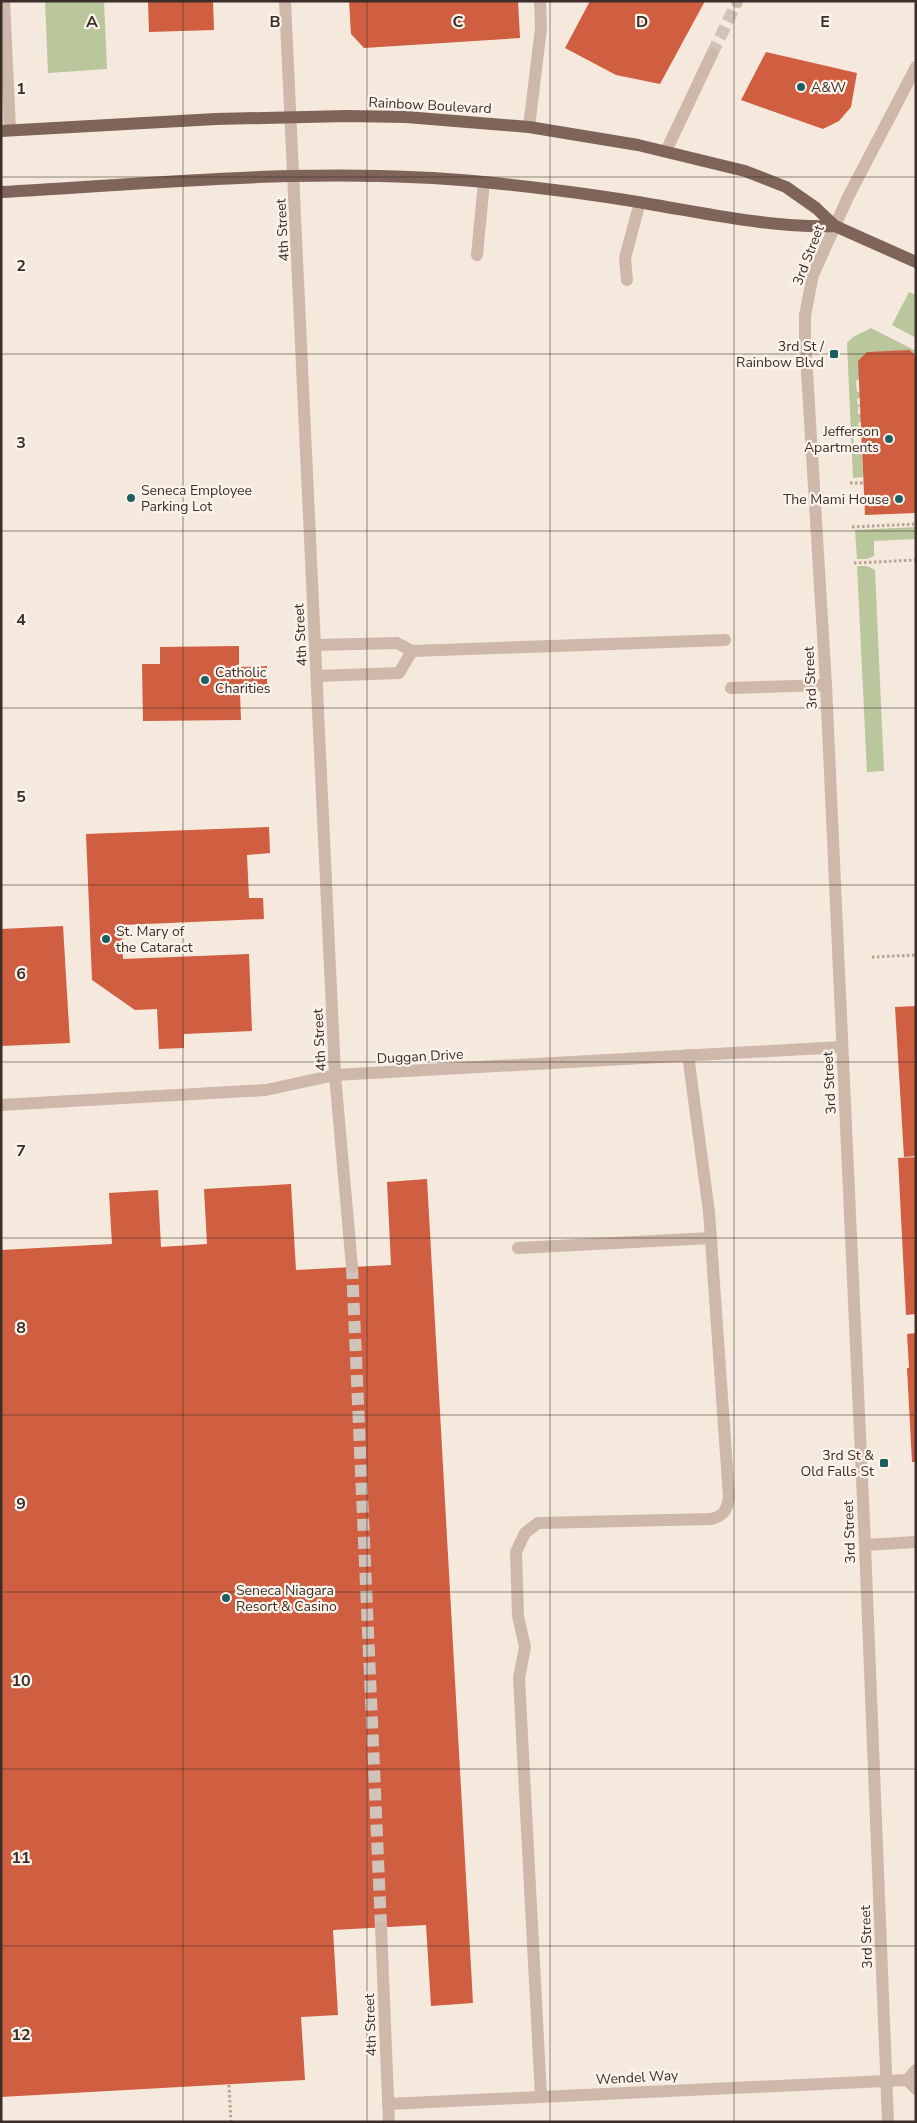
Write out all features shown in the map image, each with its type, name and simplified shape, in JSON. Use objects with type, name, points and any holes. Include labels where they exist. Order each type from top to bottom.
[{"type":"main road","name":"Rainbow Boulevard","points":[[6,131],[292,117],[406,117],[529,127],[666,151],[745,171],[773,182],[802,197],[835,226],[916,262]]},
{"type":"main road","name":"Rainbow Boulevard","points":[[1,192],[294,177],[400,176],[484,182],[640,202],[774,223],[835,226]]},
{"type":"street","points":[[4,1],[6,131]]},
{"type":"street","name":"4th Street","points":[[285,1],[292,117],[335,1075],[352,1267]]},
{"type":"street","points":[[529,127],[541,28],[540,1]]},
{"type":"street","points":[[666,151],[712,54]]},
{"type":"street","name":"3rd Street","points":[[888,2122],[865,1545],[826,685],[805,339],[806,315],[813,275],[835,226],[916,67]]},
{"type":"street","points":[[477,255],[484,182]]},
{"type":"street","points":[[627,280],[625,258],[640,202]]},
{"type":"street","points":[[316,645],[396,643],[412,651],[725,640]]},
{"type":"street","points":[[317,676],[399,673],[412,651]]},
{"type":"street","points":[[731,688],[826,685]]},
{"type":"street","name":"Duggan Drive","points":[[1,1105],[256,1091],[335,1075],[842,1047]]},
{"type":"street","points":[[541,2096],[519,1678],[524,1647],[518,1616],[516,1552],[525,1533],[538,1523],[711,1519],[721,1516],[727,1509],[729,1498],[710,1238],[688,1055]]},
{"type":"street","points":[[518,1248],[710,1238]]},
{"type":"street","points":[[865,1545],[916,1542]]},
{"type":"street","name":"4th Street","points":[[381,1928],[389,2122]]},
{"type":"street","points":[[911,2085],[916,2070]]},
{"type":"street","name":"Wendel Way","points":[[388,2104],[886,2081],[911,2085]]},
{"type":"path","points":[[850,484],[864,483]]},
{"type":"path","points":[[852,527],[916,524]]},
{"type":"path","points":[[854,563],[916,560]]},
{"type":"path","points":[[872,957],[916,955]]},
{"type":"path","points":[[229,2085],[231,2122]]},
{"type":"green space","points":[[45,1],[104,1],[107,69],[48,73]]},
{"type":"green space","points":[[909,292],[916,295],[916,338],[892,325]]},
{"type":"green space","points":[[871,328],[916,351],[916,356],[910,350],[856,381],[857,392],[860,392],[860,398],[857,399],[858,405],[860,404],[858,414],[861,414],[861,422],[858,423],[859,429],[862,428],[862,434],[853,435],[854,450],[862,451],[863,477],[853,478],[847,343],[853,337]]},
{"type":"green space","points":[[916,527],[916,539],[874,541],[874,556],[867,559],[857,559],[855,530]]},
{"type":"green space","points":[[857,566],[867,566],[875,570],[884,771],[867,772]]},
{"type":"building","points":[[148,1],[213,1],[214,30],[149,32]]},
{"type":"building","points":[[349,1],[518,1],[520,38],[364,48],[351,34]]},
{"type":"building","points":[[590,1],[705,1],[660,84],[616,75],[565,48]]},
{"type":"building","name":"A&W","points":[[766,52],[857,73],[851,107],[839,121],[823,129],[741,100]]},
{"type":"building","name":"Jefferson Apartments","points":[[910,350],[916,356],[916,513],[865,515],[858,361],[867,352]]},
{"type":"building","name":"Catholic Charities","points":[[239,646],[239,667],[267,666],[267,693],[240,694],[241,720],[143,721],[142,664],[160,664],[160,647]]},
{"type":"building","name":"St. Mary of the Cataract","points":[[269,827],[270,853],[247,855],[249,898],[263,898],[264,919],[122,925],[123,959],[249,954],[252,1031],[184,1034],[184,1048],[159,1049],[157,1009],[135,1010],[92,980],[86,834]]},
{"type":"building","points":[[63,926],[70,1043],[1,1046],[1,929]]},
{"type":"building","points":[[916,1006],[916,1156],[904,1157],[895,1007]]},
{"type":"building","points":[[916,1157],[916,1314],[906,1315],[898,1158]]},
{"type":"building","name":"Seneca Niagara Resort & Casino","points":[[427,1179],[473,2003],[431,2006],[426,1925],[333,1930],[338,2015],[301,2017],[305,2080],[1,2097],[1,1250],[112,1244],[109,1193],[158,1190],[161,1247],[207,1244],[204,1189],[291,1184],[296,1270],[391,1265],[387,1182]]},
{"type":"building","points":[[916,1333],[916,1462],[912,1462],[907,1334]]},
{"type":"tunnel","points":[[712,54],[737,2]]},
{"type":"tunnel","points":[[352,1267],[381,1927]]},
{"type":"place","name":"A&W","points":[[801,87]]},
{"type":"place","name":"3rd St / Rainbow Blvd","points":[[834,354]]},
{"type":"place","name":"Jefferson Apartments","points":[[889,439]]},
{"type":"place","name":"Seneca Employee Parking Lot","points":[[131,498]]},
{"type":"place","name":"The Mami House","points":[[899,499]]},
{"type":"place","name":"Catholic Charities","points":[[205,680]]},
{"type":"place","name":"St. Mary of the Cataract","points":[[106,939]]},
{"type":"place","name":"3rd St & Old Falls St","points":[[884,1463]]},
{"type":"place","name":"Seneca Niagara Resort & Casino","points":[[226,1598]]}]
